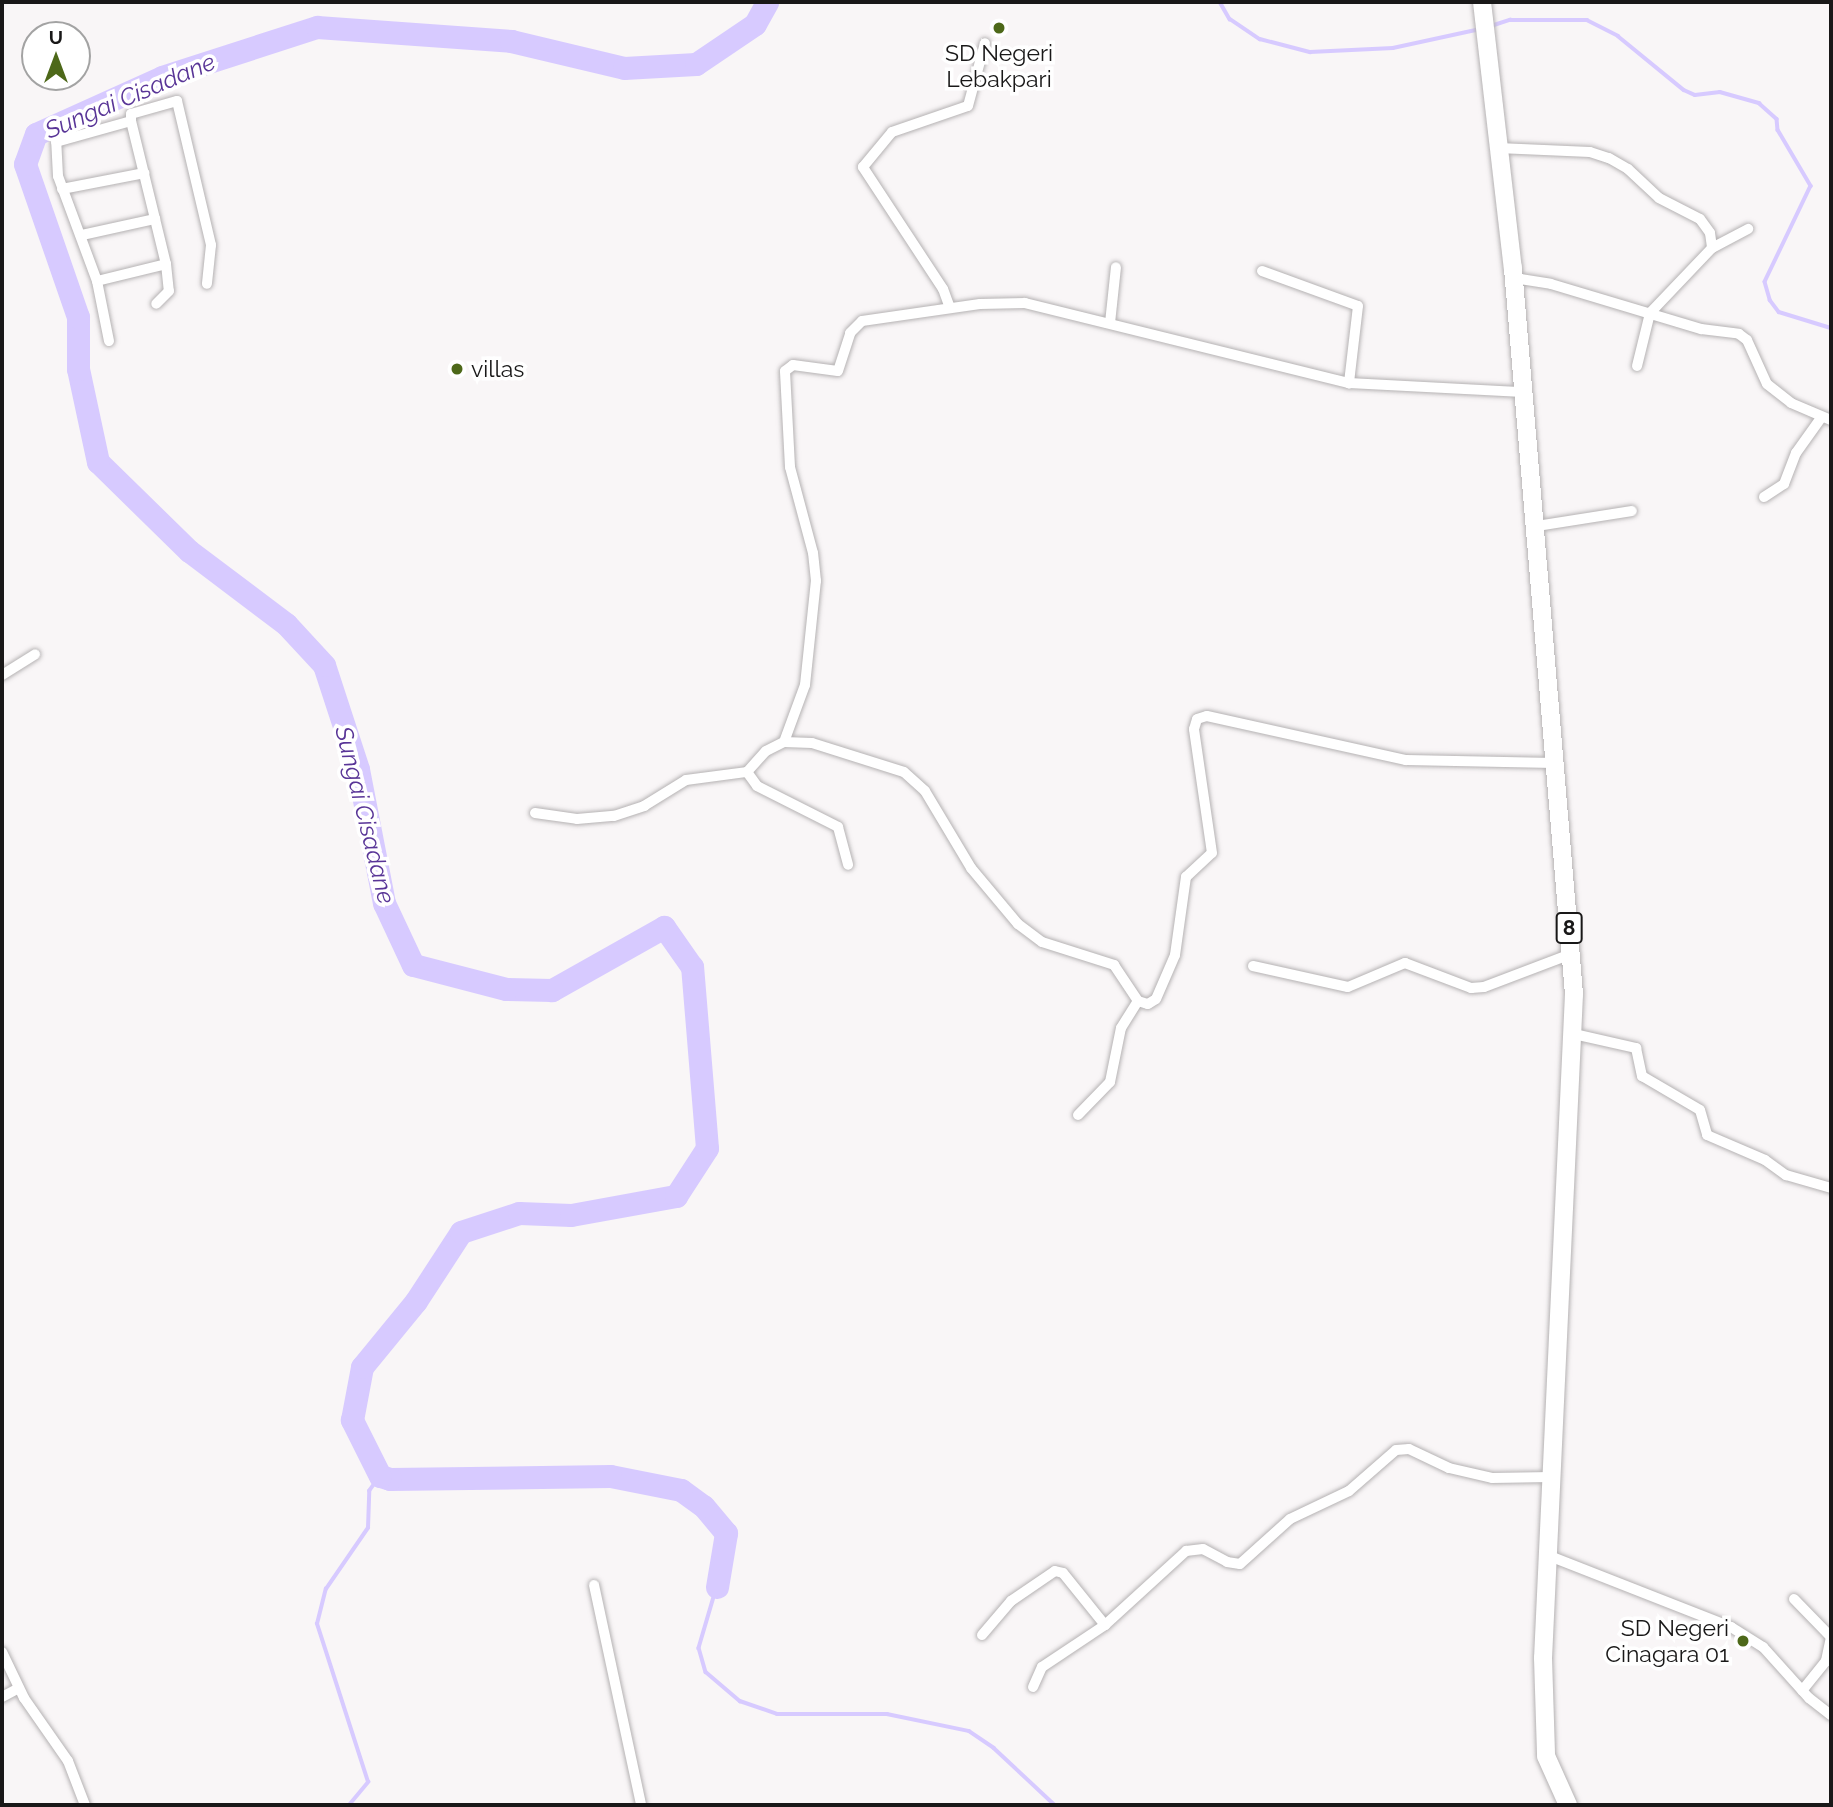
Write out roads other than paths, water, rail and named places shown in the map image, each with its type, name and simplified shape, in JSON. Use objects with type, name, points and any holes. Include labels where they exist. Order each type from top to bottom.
[{"type":"highway","name":"8","points":[[1482,2],[1485,48],[1514,278],[1571,954],[1574,1034],[1546,1555],[1544,1736],[1550,1771],[1568,1805]]},
{"type":"street","points":[[950,308],[943,289],[863,167],[895,130],[968,106],[985,43]]},
{"type":"street","points":[[156,304],[169,290],[166,264],[131,114],[177,101],[211,245],[207,284]]},
{"type":"street","points":[[109,341],[97,281],[82,235],[62,190],[56,142],[131,121]]},
{"type":"street","points":[[1498,148],[1590,152],[1609,158],[1628,169],[1659,198],[1700,219],[1710,233],[1713,248]]},
{"type":"street","points":[[62,190],[144,173]]},
{"type":"street","points":[[82,235],[155,219]]},
{"type":"street","points":[[1637,366],[1650,313],[1713,248],[1748,229]]},
{"type":"street","points":[[97,281],[166,264]]},
{"type":"street","points":[[1110,323],[1116,267]]},
{"type":"street","points":[[1262,271],[1358,306],[1349,383]]},
{"type":"street","points":[[1514,278],[1551,284],[1650,313],[1739,334],[1746,340],[1767,384],[1791,403],[1826,419],[1796,453],[1784,484],[1764,497]]},
{"type":"street","points":[[784,742],[805,685],[816,581],[813,553],[790,467],[785,370],[793,365],[838,371],[850,333],[862,321],[950,308],[1025,303],[1349,383],[1523,392]]},
{"type":"street","points":[[1537,526],[1632,511]]},
{"type":"street","points":[[2,675],[35,654]]},
{"type":"street","points":[[1138,1001],[1152,1002],[1163,985],[1181,934],[1186,877],[1212,852],[1194,729],[1197,719],[1207,716],[1406,760],[1554,763]]},
{"type":"street","points":[[534,813],[577,819],[614,816],[644,806],[686,780],[747,772],[766,751],[784,742],[812,743],[904,772],[916,780],[971,868],[1018,924],[1042,942],[1114,965],[1138,1001]]},
{"type":"street","points":[[747,772],[757,786],[838,827],[848,865]]},
{"type":"street","points":[[1253,966],[1348,987],[1405,963],[1471,988],[1571,954]]},
{"type":"street","points":[[1078,1115],[1110,1082],[1121,1028],[1138,1001]]},
{"type":"street","points":[[1574,1034],[1636,1048],[1642,1076],[1700,1110],[1707,1135],[1765,1160],[1793,1178],[1831,1188]]},
{"type":"street","points":[[1033,1687],[1049,1661],[1105,1625],[1186,1551],[1203,1549],[1233,1564],[1248,1560],[1290,1519],[1349,1490],[1396,1450],[1409,1449],[1450,1468],[1492,1478],[1551,1477]]},
{"type":"street","points":[[1546,1555],[1731,1627],[1763,1647],[1802,1691],[1831,1716]]},
{"type":"street","points":[[982,1635],[1011,1601],[1055,1571],[1063,1573],[1105,1625]]},
{"type":"street","points":[[594,1585],[641,1805]]},
{"type":"street","points":[[1794,1599],[1831,1637],[1826,1661],[1802,1691]]},
{"type":"street","points":[[2,1652],[19,1688],[68,1761],[85,1805]]},
{"type":"street","points":[[2,1697],[19,1688]]},
{"type":"waterway","name":"Sungai Cisadane","points":[[717,1587],[726,1533],[703,1506],[681,1490],[610,1476],[390,1479],[380,1476],[352,1420],[362,1367],[416,1301],[461,1232],[519,1213],[571,1215],[676,1196],[707,1148],[692,967],[664,927],[552,990],[506,989],[413,965],[384,903],[358,769],[324,665],[286,624],[189,551],[98,462],[78,369],[78,317],[25,164],[36,134],[162,77],[317,27],[511,41],[624,68],[696,64],[755,24],[767,2]]},
{"type":"waterway","points":[[1220,2],[1230,19],[1260,39],[1310,52],[1393,48],[1480,29]]},
{"type":"waterway","points":[[1491,26],[1510,20],[1587,20],[1618,36],[1684,90],[1695,95],[1720,92],[1759,103],[1777,119],[1778,130],[1811,186],[1765,282],[1770,300],[1779,312],[1831,328]]},
{"type":"waterway","name":"Sungai Cisadane","points":[[349,1805],[368,1782],[317,1624],[326,1589],[368,1528],[369,1491],[380,1476]]},
{"type":"waterway","points":[[717,1587],[699,1648],[706,1672],[740,1701],[777,1714],[887,1714],[969,1731],[994,1748],[1055,1805]]},
{"type":"place","name":"SD Negeri Lebakpari","points":[[999,28]]},
{"type":"place","name":"villas","points":[[457,369]]},
{"type":"place","name":"SD Negeri Cinagara 01","points":[[1743,1641]]}]
